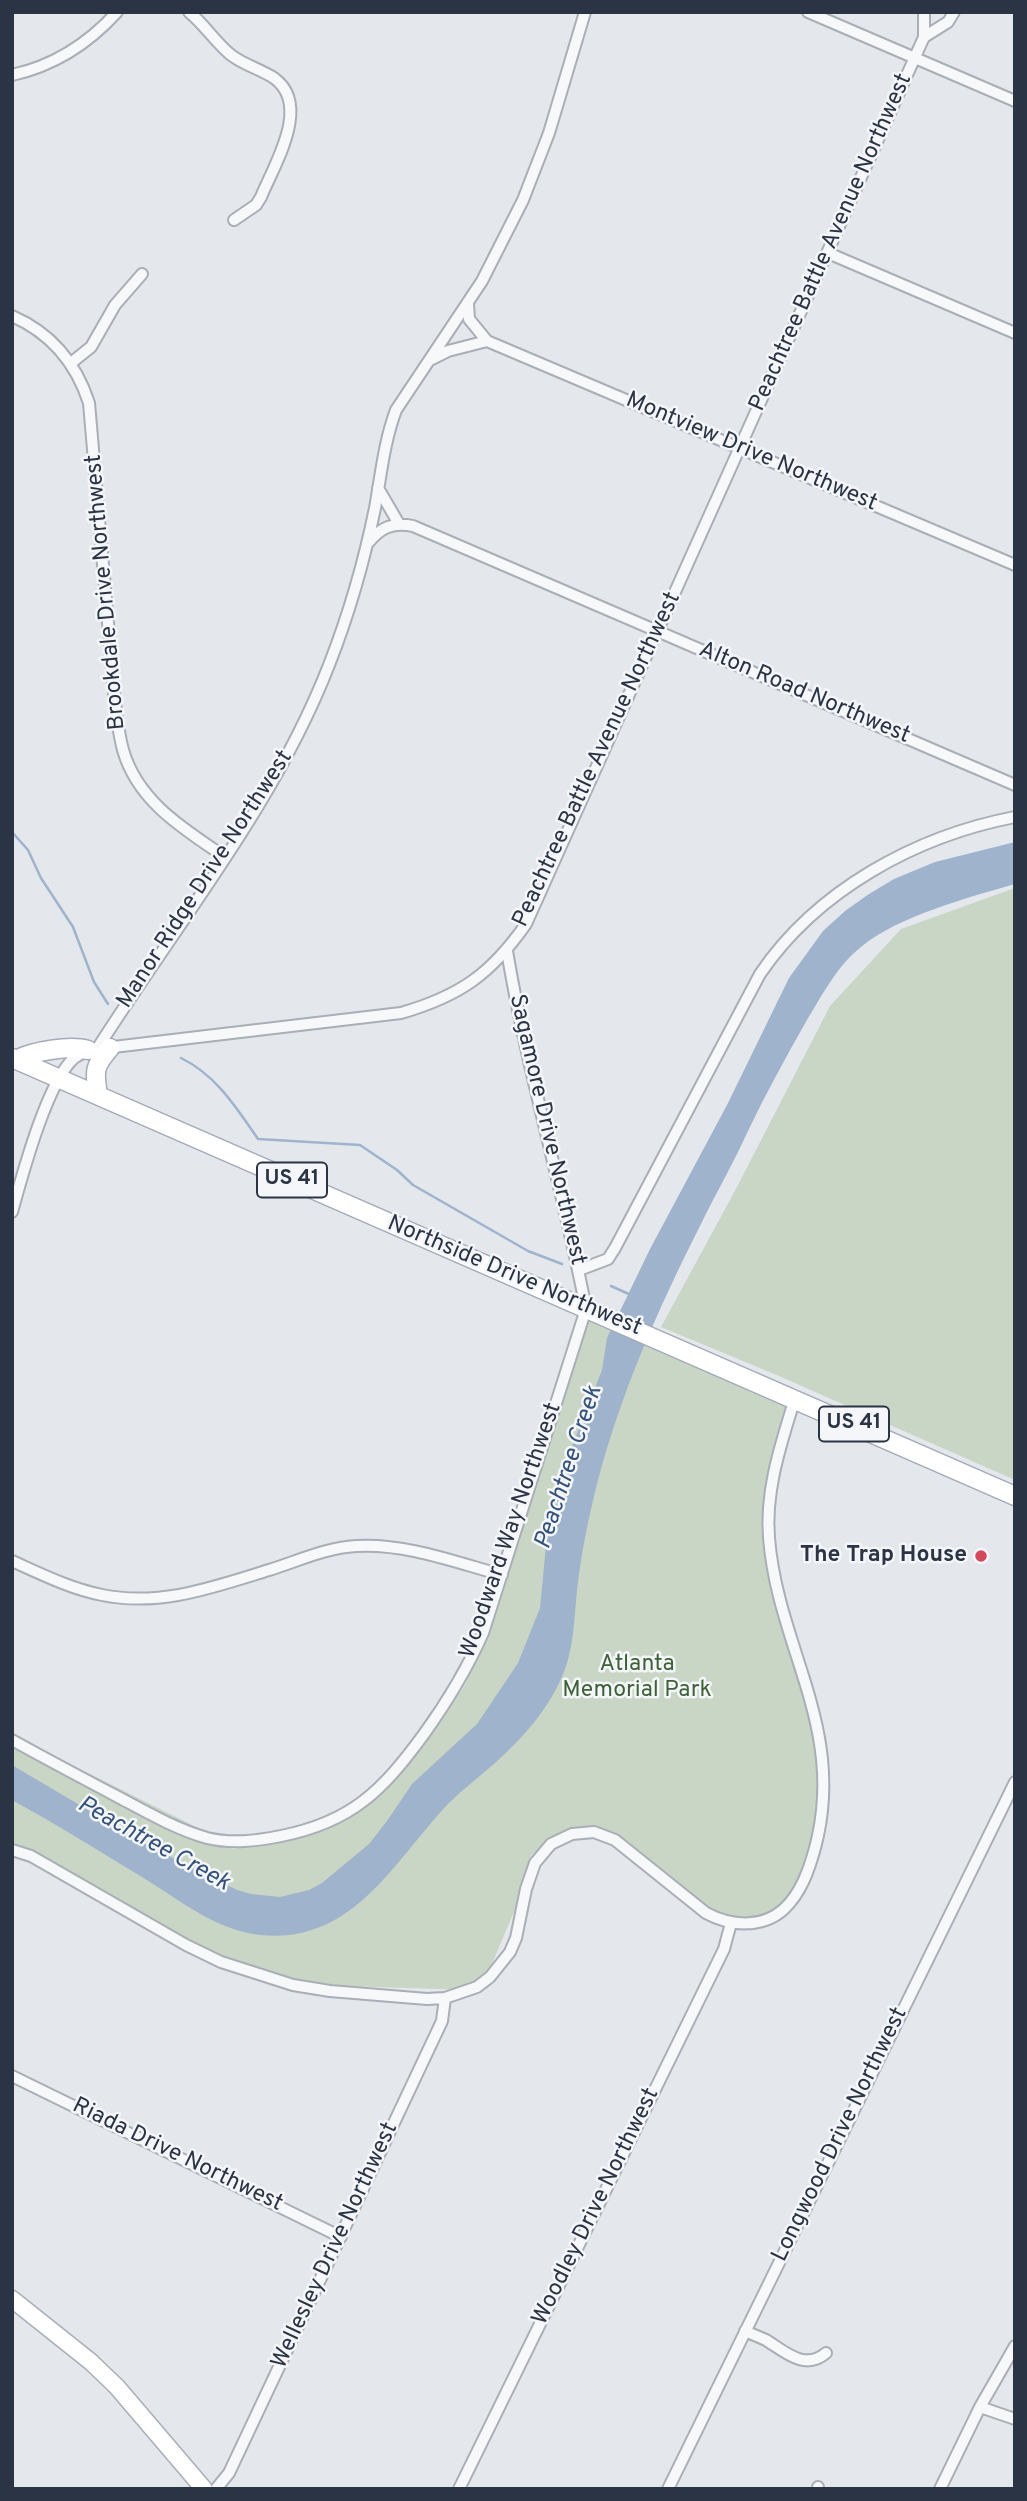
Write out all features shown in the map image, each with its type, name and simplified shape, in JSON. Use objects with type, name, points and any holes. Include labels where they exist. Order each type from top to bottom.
[{"type":"main road","points":[[14,1059],[28,1054],[76,1047],[98,1049],[94,1076],[98,1095]]},
{"type":"main road","name":"Northside Drive Northwest","points":[[14,1059],[1015,1496]]},
{"type":"main road","points":[[12,2299],[92,2362],[117,2387],[204,2489]]},
{"type":"street","points":[[12,75],[40,67],[65,55],[88,40],[117,12]]},
{"type":"street","points":[[189,12],[229,53],[274,78],[281,85],[290,103],[290,127],[261,197],[256,205],[233,220]]},
{"type":"street","name":"Manor Ridge Drive Northwest","points":[[98,1049],[274,780],[313,705],[344,626],[367,543],[388,432],[396,410],[468,304],[495,258],[535,173],[550,133],[584,12]]},
{"type":"street","points":[[808,12],[1015,101]]},
{"type":"street","name":"Peachtree Battle Avenue Northwest","points":[[98,1049],[401,1013],[429,1005],[455,993],[480,977],[507,951],[526,924],[915,58],[924,37],[924,12]]},
{"type":"street","name":"Peachtree Battle Avenue Northwest","points":[[924,37],[948,22],[954,12]]},
{"type":"street","points":[[828,253],[1015,333]]},
{"type":"street","points":[[71,363],[91,347],[115,305],[142,274]]},
{"type":"street","points":[[468,304],[469,319],[487,341]]},
{"type":"street","name":"Brookdale Drive Northwest","points":[[12,316],[49,338],[71,363],[84,389],[92,418],[114,692],[124,752],[136,780],[154,804],[173,821],[225,857]]},
{"type":"street","points":[[429,360],[455,349],[487,341]]},
{"type":"street","name":"Montview Drive Northwest","points":[[487,341],[1015,565]]},
{"type":"street","points":[[367,543],[375,533],[387,526],[399,524],[378,488]]},
{"type":"street","name":"Alton Road Northwest","points":[[399,524],[413,526],[1015,785]]},
{"type":"street","points":[[579,1270],[608,1259],[615,1248],[760,974],[774,954],[830,901],[876,869],[929,842],[1015,817]]},
{"type":"street","name":"Sagamore Drive Northwest","points":[[507,951],[586,1309]]},
{"type":"street","points":[[12,1212],[30,1151],[59,1078],[72,1060],[98,1049]]},
{"type":"street","name":"Woodward Way Northwest","points":[[12,1740],[166,1823],[209,1838],[246,1842],[312,1828],[361,1804],[402,1764],[461,1679],[483,1633],[586,1309]]},
{"type":"street","points":[[12,1850],[31,1856],[186,1945],[253,1974],[293,1985],[330,1991],[427,1999],[445,1998],[477,1987],[502,1965],[516,1938],[526,1889],[535,1863],[551,1844],[572,1834],[594,1832],[615,1840],[705,1913],[731,1923],[748,1924],[781,1912],[801,1888],[812,1859],[822,1812],[824,1773],[820,1734],[776,1585],[769,1535],[769,1501],[774,1471],[795,1398]]},
{"type":"street","points":[[12,1561],[75,1587],[101,1595],[129,1599],[160,1599],[191,1594],[318,1553],[357,1546],[406,1549],[502,1575]]},
{"type":"street","name":"Longwood Drive Northwest","points":[[668,2489],[1015,1782]]},
{"type":"street","name":"Woodley Drive Northwest","points":[[459,2489],[724,1949],[731,1923]]},
{"type":"street","name":"Wellesley Drive Northwest","points":[[215,2489],[229,2473],[341,2237],[442,2021],[445,1998]]},
{"type":"street","name":"Riada Drive Northwest","points":[[12,2076],[341,2237]]},
{"type":"street","points":[[745,2331],[805,2362],[816,2361],[826,2353]]},
{"type":"street","points":[[940,2489],[980,2406],[1015,2346]]},
{"type":"street","points":[[980,2406],[1015,2418]]},
{"type":"green space","points":[[1015,888],[1015,1480],[661,1327],[830,1006],[901,929]]},
{"type":"green space","name":"Atlanta Memorial Park","points":[[586,1303],[786,1405],[769,1474],[767,1543],[823,1776],[822,1846],[777,1918],[732,1926],[610,1834],[570,1830],[531,1855],[519,1900],[489,1971],[467,1990],[343,1986],[238,1970],[12,1848],[12,1735],[194,1826],[233,1849],[324,1831],[365,1808],[423,1747],[465,1685],[506,1579]]},
{"type":"water","name":"Peachtree Creek","points":[[1015,842],[1015,884],[934,909],[876,936],[852,955],[825,990],[776,1075],[705,1216],[655,1321],[629,1385],[594,1496],[582,1557],[570,1650],[558,1686],[525,1733],[449,1803],[370,1894],[347,1912],[322,1926],[293,1934],[260,1935],[244,1932],[198,1913],[12,1800],[12,1765],[149,1846],[237,1890],[251,1894],[280,1897],[309,1890],[322,1883],[369,1844],[412,1784],[477,1724],[518,1663],[540,1608],[547,1535],[557,1492],[565,1464],[602,1370],[607,1338],[789,978],[823,931],[869,894],[894,879],[935,862]]},
{"type":"waterway","points":[[12,832],[28,850],[41,878],[73,927],[94,982],[108,1004]]},
{"type":"waterway","points":[[181,1058],[205,1073],[215,1083],[258,1139],[360,1145],[397,1170],[413,1185],[528,1251],[562,1264]]},
{"type":"waterway","points":[[611,1286],[631,1295]]},
{"type":"place","name":"The Trap House","points":[[981,1556]]}]
